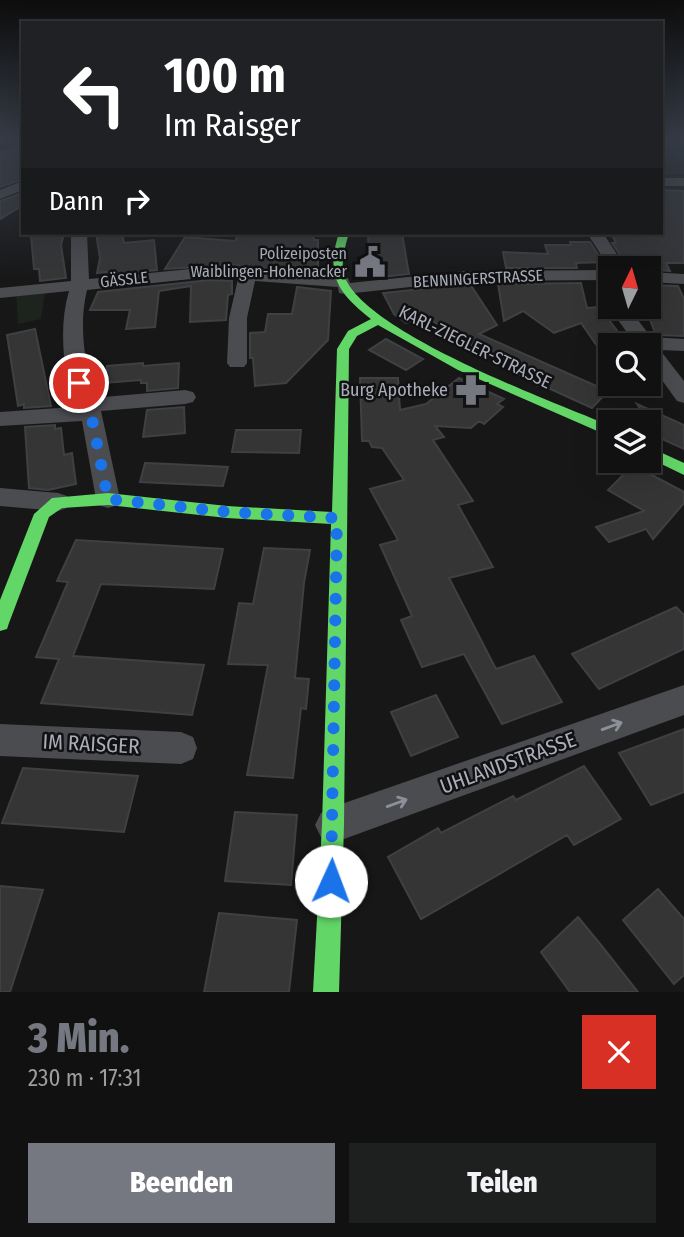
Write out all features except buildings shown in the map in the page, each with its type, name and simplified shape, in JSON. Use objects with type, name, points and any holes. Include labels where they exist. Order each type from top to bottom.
[{"type":"street","points":[[0,195],[20,186]]},
{"type":"street","points":[[79,235],[80,283],[73,309],[72,338],[108,499]]},
{"type":"street","points":[[344,235],[339,261],[344,286]]},
{"type":"street","points":[[596,235],[610,256]]},
{"type":"street","name":"GÄSSLE","points":[[0,293],[192,272],[248,274],[344,286]]},
{"type":"street","points":[[237,363],[238,318],[248,274]]},
{"type":"street","points":[[592,274],[598,282]]},
{"type":"street","name":"BENNINGERSTRASSE","points":[[344,286],[466,276],[598,274]]},
{"type":"street","points":[[662,278],[684,279]]},
{"type":"street","name":"KARL-ZIEGLER-STRASSE","points":[[344,286],[378,320],[468,368],[598,426]]},
{"type":"street","points":[[627,319],[638,333]]},
{"type":"street","points":[[326,992],[333,825],[342,349],[346,338],[378,320]]},
{"type":"street","points":[[661,345],[684,345]]},
{"type":"street","points":[[661,364],[684,396]]},
{"type":"street","points":[[0,419],[185,397]]},
{"type":"street","points":[[661,458],[684,470]]},
{"type":"street","points":[[0,497],[58,502],[108,499],[228,512],[337,518]]},
{"type":"street","points":[[0,623],[42,514],[58,502]]},
{"type":"street","name":"UHLANDSTRASSE","points":[[333,825],[684,700]]},
{"type":"street","name":"IM RAISGER","points":[[0,740],[181,748]]},
{"type":"shaded area","points":[[45,290],[41,319],[18,324],[16,293]]},
{"type":"traffic: fast","points":[[344,235],[338,257],[341,281],[356,302],[384,324],[463,367],[598,426]]},
{"type":"traffic: fast","points":[[326,992],[333,825],[343,349],[352,334],[378,320]]},
{"type":"traffic: fast","points":[[661,458],[684,470]]},
{"type":"traffic: fast","points":[[0,623],[42,514],[58,502],[108,499],[227,512],[337,518]]},
{"type":"place","name":"Polizeiposten Waiblingen-Hohenacker","points":[[370,262]]},
{"type":"place","name":"Burg Apotheke","points":[[471,390]]},
{"type":"route","points":[[79,383],[83,406],[91,414],[108,499],[228,512],[337,518],[331,881]]}]
